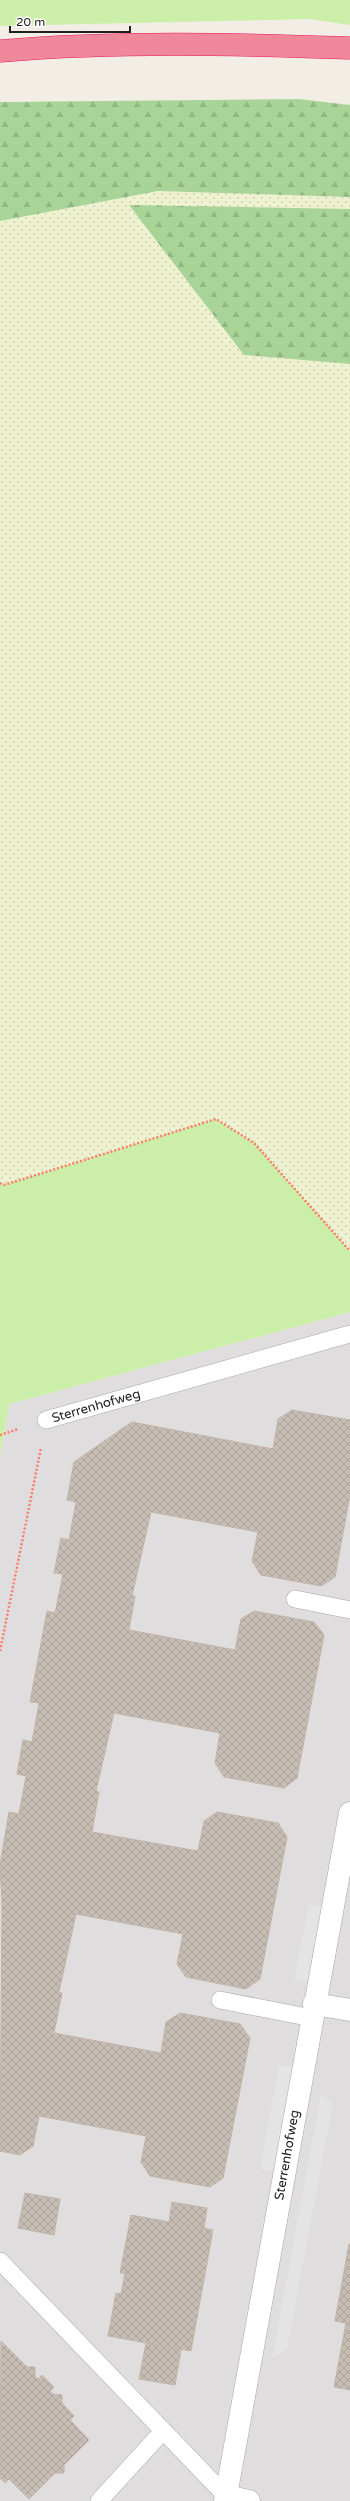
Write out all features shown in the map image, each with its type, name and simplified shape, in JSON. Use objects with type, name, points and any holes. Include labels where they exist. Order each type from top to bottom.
[{"type":"highway","points":[[0,51],[52,46],[212,43],[350,48]]},
{"type":"street","name":"Sterrenhofweg","points":[[225,2499],[350,1813]]},
{"type":"street","points":[[313,2011],[350,2010]]},
{"type":"street","points":[[225,2499],[249,2501]]},
{"type":"lane","name":"Sterrenhofweg","points":[[46,1420],[350,1334]]},
{"type":"lane","points":[[295,1599],[350,1610]]},
{"type":"lane","points":[[220,2000],[313,2011]]},
{"type":"lane","points":[[0,2261],[163,2431],[225,2499]]},
{"type":"lane","points":[[99,2501],[163,2431]]},
{"type":"path","points":[[0,1183],[4,1185],[216,1119],[254,1143],[350,1252]]},
{"type":"path","name":"Sterrenhofweg","points":[[0,1651],[46,1420]]},
{"type":"shaded area","points":[[350,1312],[350,2501],[0,2501],[0,1457],[9,1404]]},
{"type":"shaded area","points":[[309,1904],[322,1906],[307,1982],[294,1980]]},
{"type":"shaded area","points":[[279,2065],[293,2067],[274,2171],[260,2169]]},
{"type":"shaded area","points":[[321,2094],[333,2103],[287,2349],[272,2359]]},
{"type":"green space","points":[[0,0],[350,0],[350,25],[309,19],[0,26]]},
{"type":"green space","points":[[298,99],[350,105],[350,197],[158,191],[0,221],[0,102]]},
{"type":"green space","points":[[158,191],[350,197],[350,1251],[254,1143],[4,1185],[0,1183],[0,221]]},
{"type":"green space","points":[[129,205],[350,209],[350,364],[244,355]]},
{"type":"green space","points":[[216,1119],[254,1143],[350,1251],[350,1312],[9,1404],[0,1457],[0,1183],[4,1185]]},
{"type":"building","points":[[292,1410],[350,1420],[350,1495],[335,1577],[321,1586],[261,1575],[252,1561],[258,1532],[151,1512],[132,1596],[135,1596],[129,1630],[235,1650],[241,1619],[254,1611],[314,1622],[324,1635],[297,1778],[284,1788],[224,1777],[215,1763],[220,1733],[114,1713],[96,1791],[99,1792],[92,1832],[198,1851],[204,1821],[217,1812],[278,1823],[287,1837],[260,1979],[246,1989],[186,1977],[177,1964],[183,1934],[76,1914],[59,1992],[62,1993],[54,2033],[161,2053],[166,2022],[180,2013],[240,2024],[250,2038],[223,2178],[210,2187],[150,2176],[141,2162],[146,2136],[39,2116],[33,2146],[20,2155],[0,2151],[2,1904],[0,1865],[9,1812],[19,1814],[26,1776],[17,1774],[23,1740],[32,1742],[39,1703],[30,1702],[47,1611],[55,1613],[63,1574],[54,1573],[61,1538],[69,1540],[76,1502],[67,1500],[74,1462],[132,1422],[273,1449],[278,1419]]},
{"type":"building","points":[[25,2193],[60,2199],[54,2235],[18,2228]]},
{"type":"building","points":[[172,2202],[207,2208],[204,2228],[169,2222]]},
{"type":"building","points":[[131,2215],[213,2230],[191,2351],[108,2336],[116,2293],[121,2294],[125,2273],[120,2273]]},
{"type":"building","points":[[350,2244],[350,2324],[335,2321]]},
{"type":"building","points":[[346,2323],[350,2324],[350,2390],[334,2387]]},
{"type":"building","points":[[1,2341],[27,2367],[35,2367],[35,2376],[38,2379],[42,2375],[54,2387],[50,2391],[53,2394],[62,2395],[62,2403],[74,2416],[70,2420],[89,2440],[64,2465],[64,2473],[55,2473],[29,2499],[9,2479],[5,2483],[0,2478]]},
{"type":"building","points":[[146,2343],[181,2350],[175,2385],[139,2379]]}]
